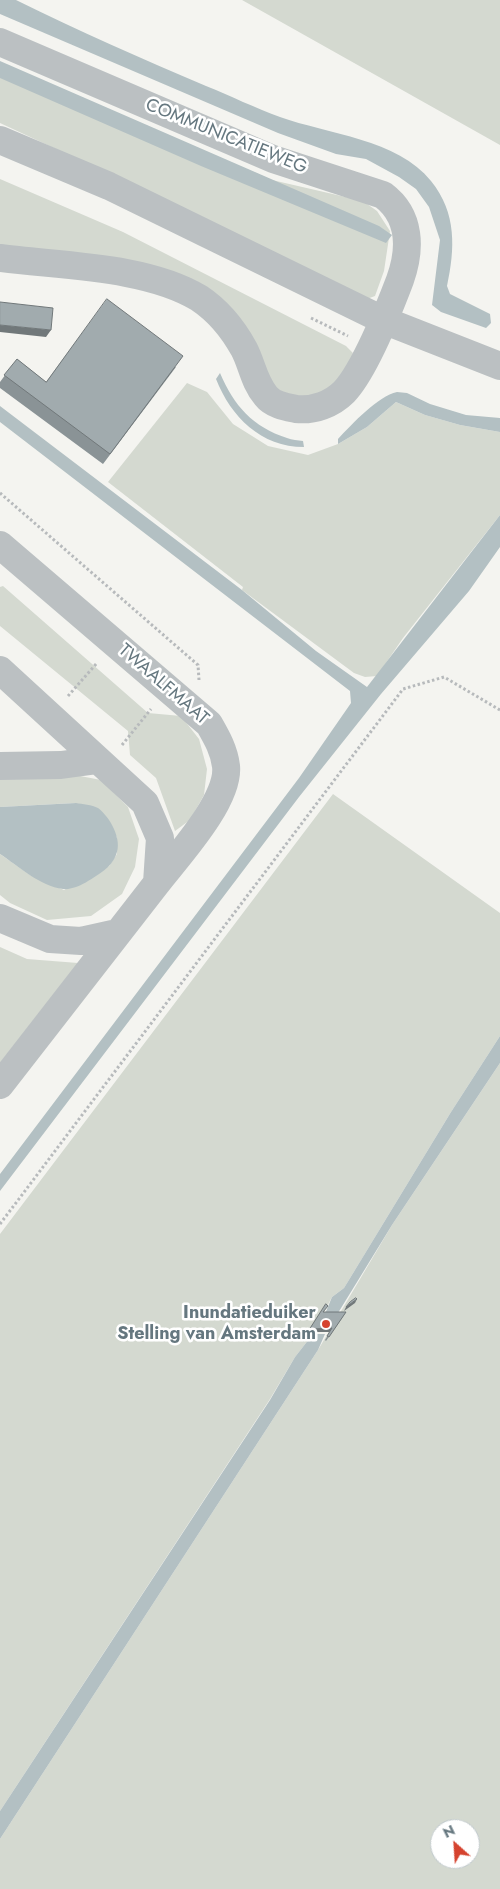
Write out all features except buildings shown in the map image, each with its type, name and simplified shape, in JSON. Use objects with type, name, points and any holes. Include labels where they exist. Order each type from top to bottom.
[{"type":"street","name":"COMMUNICATIEWEG","points":[[0,42],[272,159],[383,195],[396,205],[404,222],[407,245],[406,263],[383,320],[360,368],[345,391],[328,405],[304,410],[284,407],[267,398],[259,386],[244,349],[225,321],[199,299],[169,284],[131,274],[0,258]]},
{"type":"street","points":[[0,140],[109,186],[383,320],[500,366]]},
{"type":"street","name":"TWAALFMAAT","points":[[0,544],[209,724],[221,744],[226,768],[220,797],[205,820],[0,1085]]},
{"type":"street","points":[[0,670],[145,803],[160,838],[157,883]]},
{"type":"street","points":[[0,766],[61,765],[98,760]]},
{"type":"street","points":[[0,918],[50,939],[81,941],[117,933]]},
{"type":"path","points":[[51,715],[114,643]]},
{"type":"path","points":[[0,1224],[403,689],[444,677],[500,710]]},
{"type":"shaded area","points":[[0,0],[16,0],[134,55],[271,113],[381,147],[417,167],[431,181],[439,193],[450,219],[452,258],[447,286],[450,294],[490,314],[491,323],[486,328],[441,312],[432,305],[440,240],[429,207],[416,189],[399,177],[366,159],[336,154],[278,133],[0,14]]},
{"type":"shaded area","points":[[242,0],[500,0],[500,145]]},
{"type":"shaded area","points":[[0,61],[379,226],[392,235],[386,243],[201,166],[0,78]]},
{"type":"shaded area","points":[[0,63],[272,180],[363,201],[377,211],[390,231],[384,271],[375,296],[364,300],[97,168],[0,123]]},
{"type":"shaded area","points":[[0,179],[123,232],[346,346],[353,353],[344,379],[318,398],[286,397],[270,384],[234,315],[0,247]]},
{"type":"shaded area","points":[[220,373],[232,396],[246,414],[264,428],[289,439],[303,441],[304,447],[288,446],[274,442],[261,436],[250,427],[239,417],[222,393],[216,379]]},
{"type":"shaded area","points":[[187,383],[207,392],[233,424],[268,446],[308,455],[338,444],[367,427],[396,402],[425,415],[460,425],[500,432],[500,515],[403,638],[377,676],[365,677],[354,673],[242,590],[243,587],[108,482]]},
{"type":"shaded area","points":[[397,392],[407,393],[430,404],[466,415],[500,418],[500,432],[460,425],[425,415],[396,402],[367,427],[338,444],[338,439],[366,411],[382,399]]},
{"type":"shaded area","points":[[0,406],[242,590],[316,651],[367,687],[500,515],[500,547],[469,591],[381,694],[299,797],[0,1191],[0,1174],[299,778],[351,703],[350,691],[0,422]]},
{"type":"shaded area","points":[[3,586],[148,713],[181,716],[199,739],[207,769],[204,795],[190,820],[175,831],[156,778],[130,755],[128,731],[0,626],[0,587]]},
{"type":"shaded area","points":[[75,775],[101,780],[128,807],[139,839],[135,867],[122,894],[91,916],[47,920],[10,903],[0,895],[0,854],[30,875],[64,890],[109,866],[117,854],[117,837],[75,803],[0,807],[0,779]]},
{"type":"shaded area","points":[[333,794],[500,913],[500,1036],[451,1112],[344,1288],[332,1297],[313,1334],[295,1357],[270,1399],[0,1811],[0,1234]]},
{"type":"shaded area","points":[[76,803],[90,805],[103,812],[114,829],[118,843],[116,855],[108,867],[86,883],[69,889],[54,887],[38,880],[0,854],[0,807]]},
{"type":"shaded area","points":[[0,947],[27,959],[78,963],[0,1063]]},
{"type":"shaded area","points":[[500,1036],[500,1063],[392,1225],[338,1313],[325,1314],[332,1297],[344,1288],[451,1112]]},
{"type":"shaded area","points":[[500,1063],[500,1889],[0,1889],[0,1839],[318,1350],[392,1225]]},
{"type":"shaded area","points":[[313,1334],[325,1334],[318,1350],[0,1839],[0,1811],[270,1400],[295,1357]]},
{"type":"place","name":"Inundatieduiker Stelling van Amsterdam","points":[[326,1324]]}]
